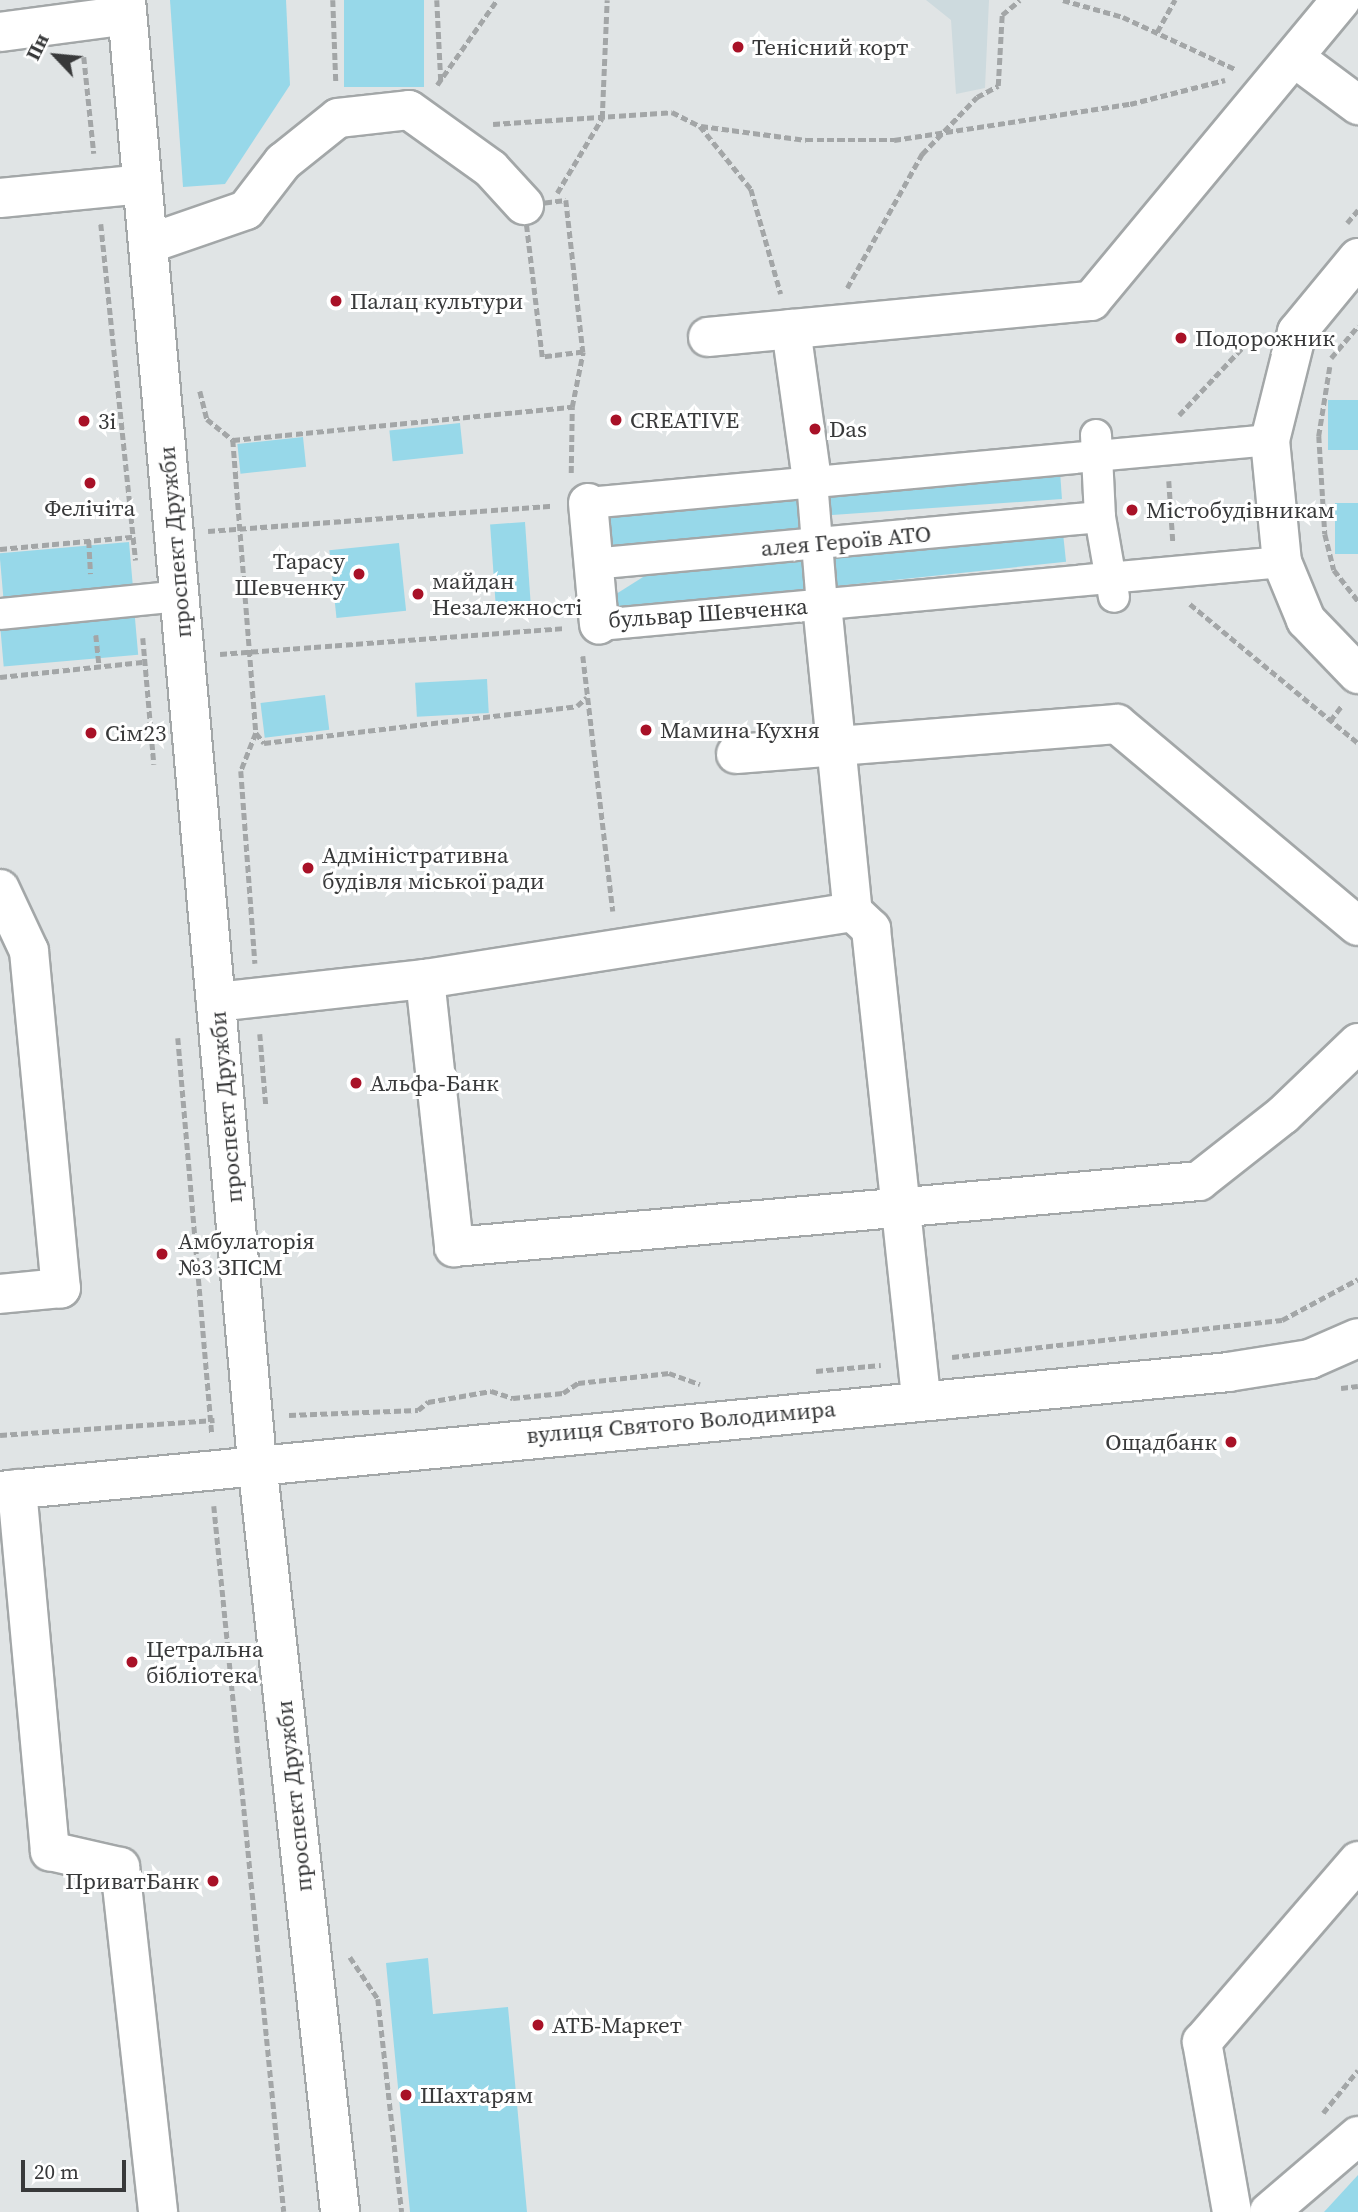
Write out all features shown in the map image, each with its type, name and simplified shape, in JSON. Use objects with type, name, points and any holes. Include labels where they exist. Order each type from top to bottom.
[{"type":"street","points":[[708,337],[1091,301],[1341,0]]},
{"type":"street","points":[[0,32],[80,20],[126,7]]},
{"type":"street","name":"проспект Дружби","points":[[126,7],[174,533],[162,599],[185,657],[216,1002],[271,1416],[257,1462],[340,2212]]},
{"type":"street","points":[[1295,58],[1358,105]]},
{"type":"street","points":[[148,244],[246,210],[283,162],[338,118],[421,119],[538,204]]},
{"type":"street","points":[[0,198],[142,184]]},
{"type":"street","points":[[1358,258],[1297,332],[1270,440],[1282,562],[1306,620],[1358,674]]},
{"type":"street","points":[[791,329],[819,543],[822,604],[853,912],[871,929],[920,1400]]},
{"type":"street","points":[[588,503],[812,481],[1097,443],[1166,447],[1270,440]]},
{"type":"street","points":[[1097,443],[1100,517],[1112,588]]},
{"type":"street","name":"бульвар Шевченка","points":[[588,503],[599,625],[822,604],[1112,588],[1175,572],[1282,562]]},
{"type":"street","name":"алея Героїв АТО","points":[[592,564],[1100,517]]},
{"type":"street","points":[[0,614],[162,599]]},
{"type":"street","points":[[736,754],[1117,724],[1358,926]]},
{"type":"street","points":[[0,889],[29,951],[61,1288],[0,1294]]},
{"type":"street","points":[[216,1002],[425,979],[853,912]]},
{"type":"street","points":[[425,979],[454,1247],[900,1204],[1199,1181],[1283,1115],[1358,1043]]},
{"type":"street","name":"вулиця Святого Володимира","points":[[8,1490],[296,1458],[1228,1372],[1310,1359],[1358,1338]]},
{"type":"street","points":[[8,1490],[50,1851],[120,1867],[158,2212]]},
{"type":"street","points":[[1232,2212],[1202,2042],[1358,1861]]},
{"type":"street","points":[[1269,2212],[1358,2136]]},
{"type":"path","points":[[332,0],[338,118]]},
{"type":"path","points":[[437,0],[441,82]]},
{"type":"path","points":[[497,0],[441,82],[421,119],[602,118],[672,112],[700,126],[806,140],[894,140],[1130,104],[1247,75],[1157,32],[1063,0]]},
{"type":"path","points":[[538,204],[565,201],[583,352],[542,357],[538,204],[602,118],[607,0]]},
{"type":"path","points":[[835,296],[846,288],[922,154],[977,97],[998,86],[1002,15],[1020,0]]},
{"type":"path","points":[[1157,32],[1175,0]]},
{"type":"path","points":[[80,20],[132,537],[162,599],[142,662],[156,779]]},
{"type":"path","points":[[700,126],[751,189],[791,329]]},
{"type":"path","points":[[1358,326],[1332,356],[1320,436],[1325,534],[1334,570],[1358,601]]},
{"type":"path","points":[[194,382],[206,401],[207,419],[233,440],[572,407]]},
{"type":"path","points":[[233,440],[256,733],[241,771],[267,1122]]},
{"type":"path","points":[[1166,447],[1177,593],[1358,743]]},
{"type":"path","points":[[0,549],[174,533],[588,503]]},
{"type":"path","points":[[0,677],[185,657],[599,625]]},
{"type":"path","points":[[256,733],[264,743],[577,706],[588,697]]},
{"type":"path","points":[[177,1025],[212,1420],[212,1468],[284,2212]]},
{"type":"path","points":[[807,1372],[1282,1320],[1358,1279]]},
{"type":"path","points":[[0,1435],[271,1416],[418,1410],[428,1402],[491,1391],[513,1398],[563,1393],[578,1383],[668,1373],[711,1382]]},
{"type":"path","points":[[271,1416],[288,1401]]},
{"type":"path","points":[[271,1416],[296,1458]]},
{"type":"path","points":[[339,1945],[378,1999],[402,2212]]},
{"type":"shaded area","points":[[170,0],[286,0],[290,85],[225,184],[183,187]]},
{"type":"shaded area","points":[[344,0],[424,0],[424,87],[344,87]]},
{"type":"shaded area","points":[[926,0],[989,0],[985,88],[956,94],[951,20]]},
{"type":"shaded area","points":[[1328,400],[1358,400],[1358,450],[1328,450]]},
{"type":"shaded area","points":[[460,423],[463,454],[393,461],[389,430]]},
{"type":"shaded area","points":[[303,437],[306,467],[240,474],[237,444]]},
{"type":"shaded area","points":[[1060,471],[1062,499],[829,515],[827,487]]},
{"type":"shaded area","points":[[797,498],[800,529],[602,550],[599,519]]},
{"type":"shaded area","points":[[1335,503],[1358,503],[1358,554],[1335,554]]},
{"type":"shaded area","points":[[525,522],[531,614],[497,616],[490,524]]},
{"type":"shaded area","points":[[1063,533],[1066,562],[834,586],[831,557]]},
{"type":"shaded area","points":[[129,542],[133,589],[4,600],[0,553]]},
{"type":"shaded area","points":[[399,543],[406,611],[336,618],[329,550]]},
{"type":"shaded area","points":[[802,558],[805,589],[606,608],[605,601],[651,572]]},
{"type":"shaded area","points":[[134,607],[138,655],[4,667],[0,619]]},
{"type":"shaded area","points":[[487,679],[489,713],[417,717],[415,683]]},
{"type":"shaded area","points":[[325,695],[329,730],[265,738],[260,703]]},
{"type":"shaded area","points":[[428,1958],[433,2014],[508,2007],[527,2212],[410,2212],[386,1963]]},
{"type":"shaded area","points":[[1358,2175],[1358,2212],[1324,2212]]},
{"type":"place","name":"Тенісний корт","points":[[738,47]]},
{"type":"place","name":"Палац культури","points":[[336,301]]},
{"type":"place","name":"Подорожник","points":[[1181,338]]},
{"type":"place","name":"CREATIVE","points":[[616,420]]},
{"type":"place","name":"3і","points":[[84,421]]},
{"type":"place","name":"Das","points":[[815,429]]},
{"type":"place","name":"Фелічіта","points":[[90,483]]},
{"type":"place","name":"Містобудівникам","points":[[1132,510]]},
{"type":"place","name":"Тарасу Шевченку","points":[[359,574]]},
{"type":"place","name":"майдан Незалежності","points":[[418,594]]},
{"type":"place","name":"Мамина Кухня","points":[[646,730]]},
{"type":"place","name":"Сім23","points":[[91,733]]},
{"type":"place","name":"Адміністративна будівля міської ради","points":[[308,868]]},
{"type":"place","name":"Альфа-Банк","points":[[356,1083]]},
{"type":"place","name":"Амбулаторія №3 ЗПСМ","points":[[162,1254]]},
{"type":"place","name":"Ощадбанк","points":[[1231,1442]]},
{"type":"place","name":"Цетральна бібліотека","points":[[132,1662]]},
{"type":"place","name":"ПриватБанк","points":[[213,1881]]},
{"type":"place","name":"АТБ-Маркет","points":[[538,2025]]},
{"type":"place","name":"Шахтарям","points":[[406,2095]]}]
